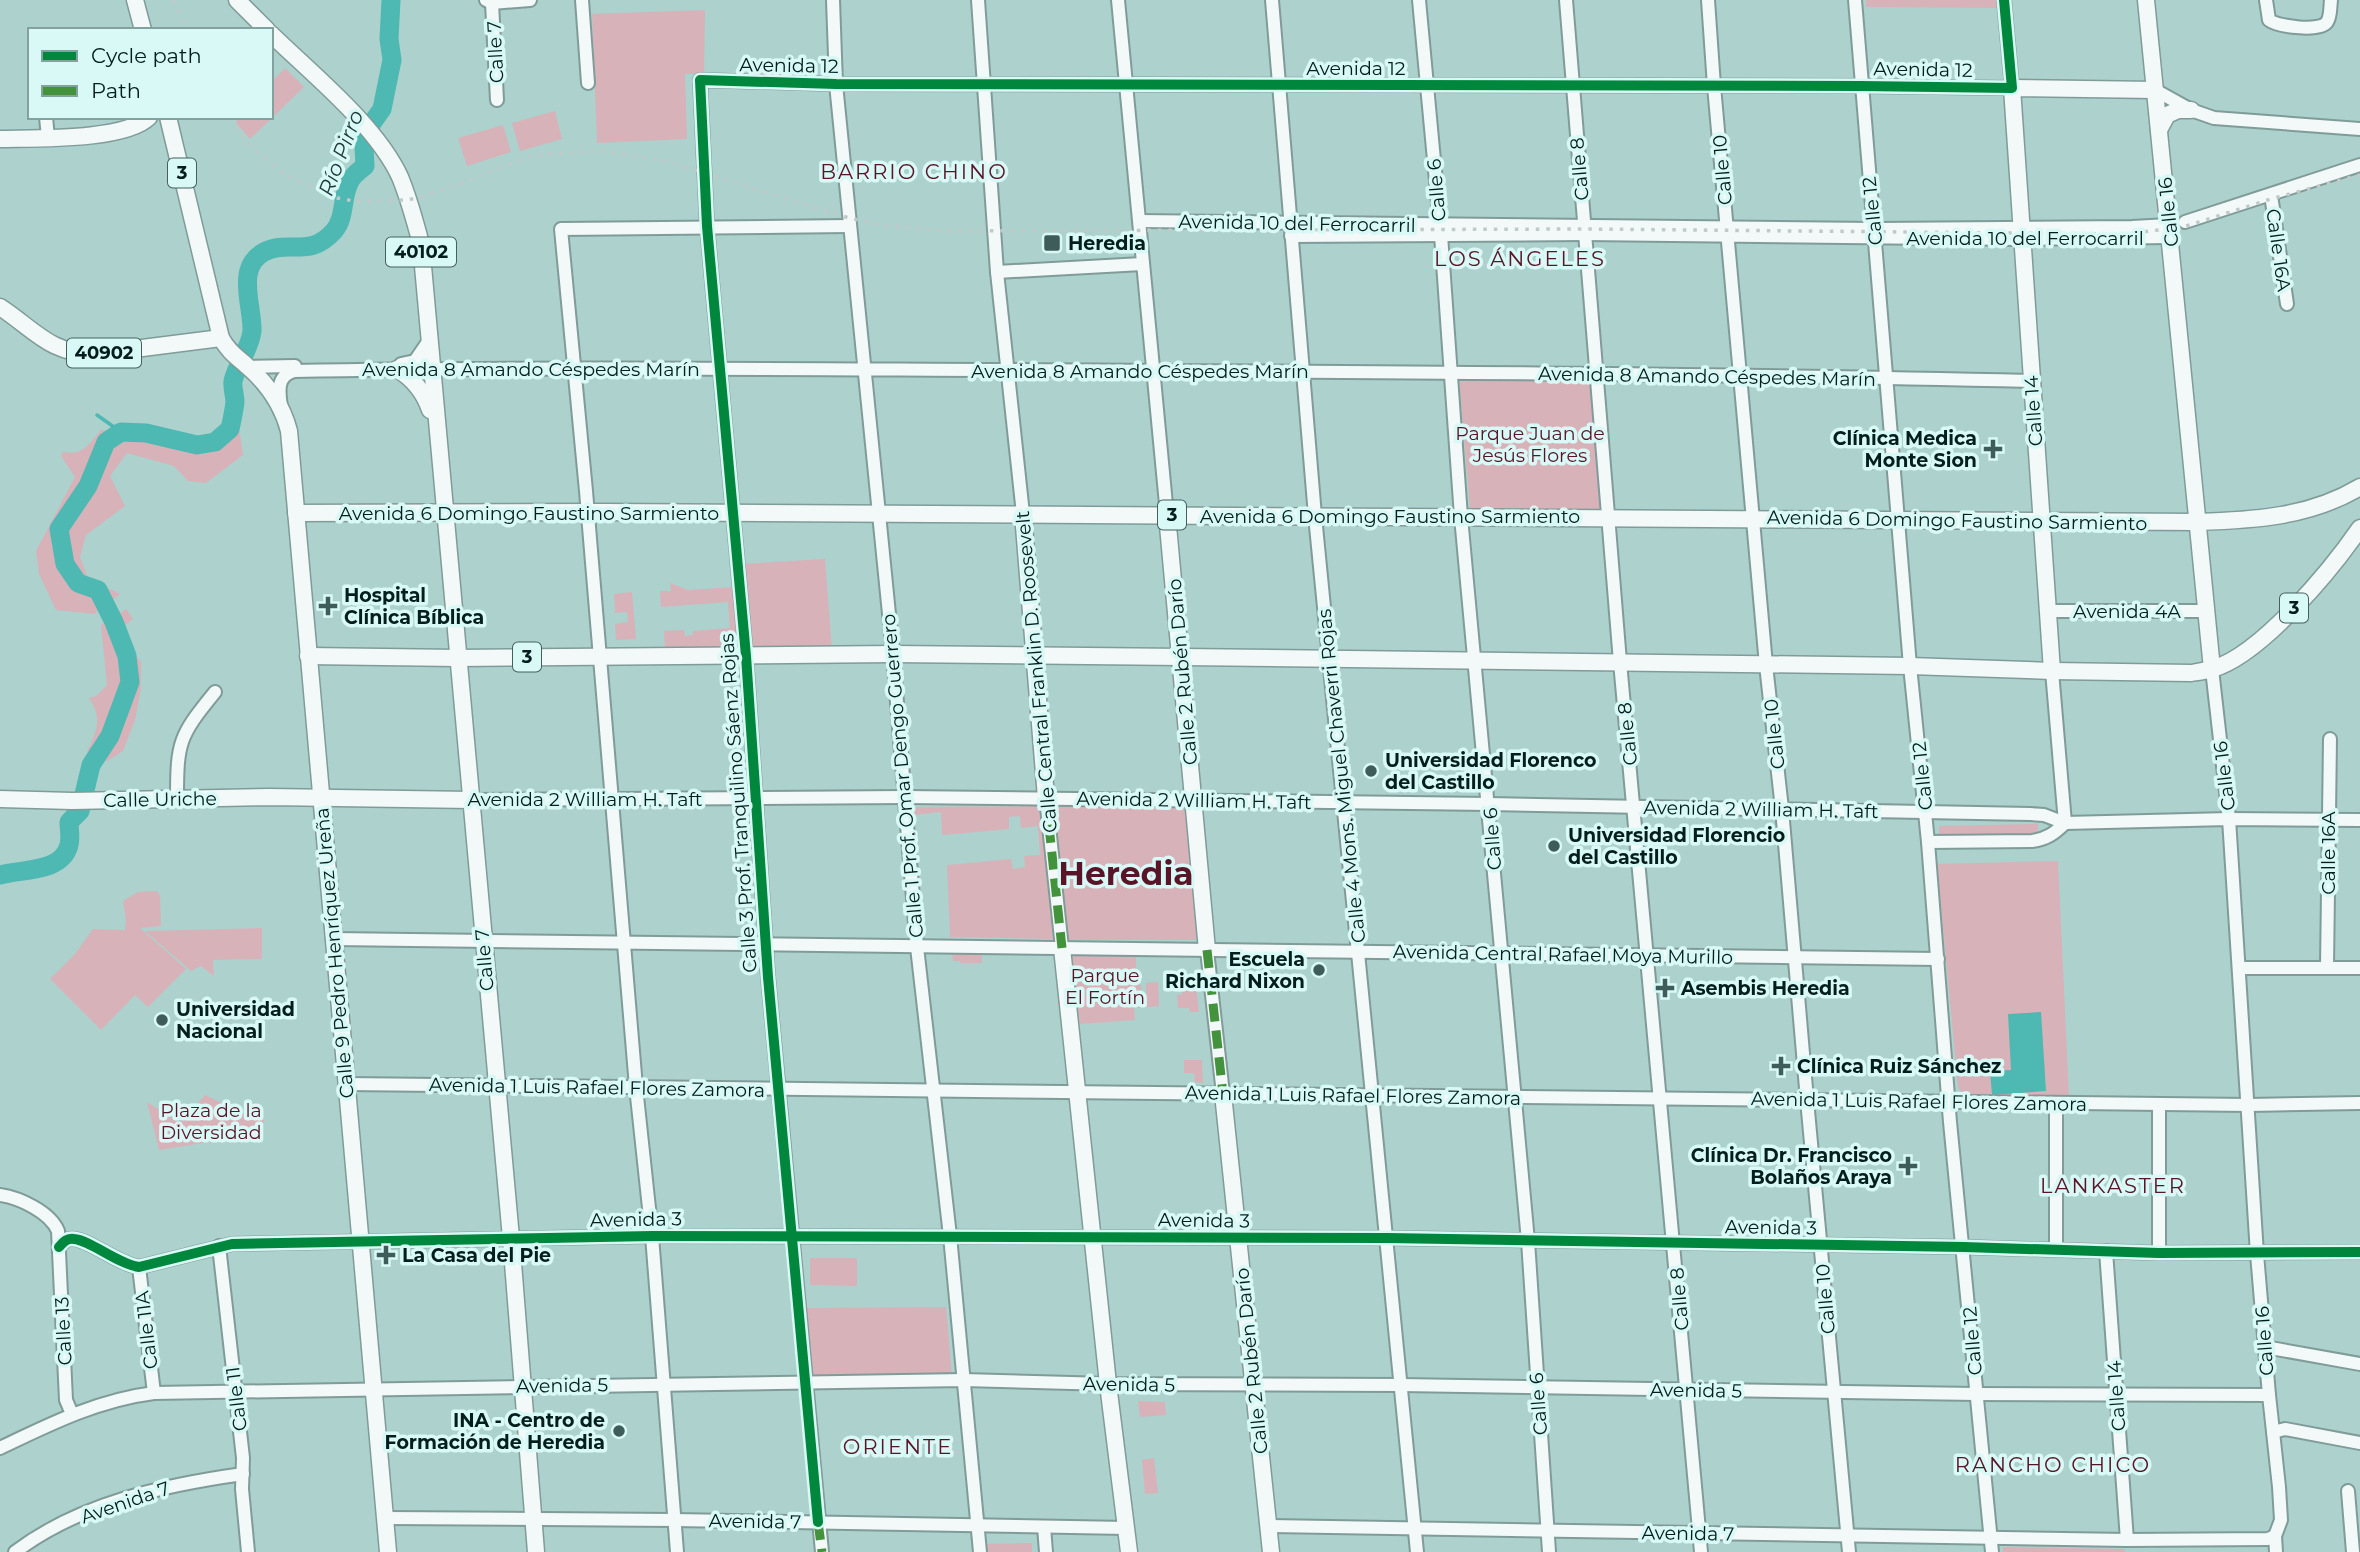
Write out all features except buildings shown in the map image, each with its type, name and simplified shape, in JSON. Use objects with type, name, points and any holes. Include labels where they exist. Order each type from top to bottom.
[{"type":"main road","points":[[135,0],[142,28]]},
{"type":"main road","points":[[237,0],[265,28]]},
{"type":"main road","name":"Calle 16","points":[[2146,0],[2159,130],[2175,228],[2212,669]]},
{"type":"main road","name":"40102","points":[[273,36],[359,120],[379,144],[399,176],[421,244],[430,368]]},
{"type":"main road","name":"Avenida 12","points":[[2011,88],[2155,90]]},
{"type":"main road","name":"Calle 14","points":[[2011,88],[2052,671]]},
{"type":"main road","points":[[2159,130],[2167,115],[2178,110],[2191,110]]},
{"type":"main road","points":[[0,139],[48,138],[118,131],[137,126],[146,119]]},
{"type":"main road","name":"3","points":[[169,119],[225,344]]},
{"type":"main road","name":"40902","points":[[0,307],[50,344],[63,351],[78,354],[225,344]]},
{"type":"main road","name":"Calle 9 Pedro Henríquez Ureña","points":[[225,344],[271,391],[281,407],[289,431],[388,1552]]},
{"type":"main road","name":"Calle 7","points":[[430,368],[446,512],[482,941],[511,1238],[536,1552]]},
{"type":"main road","points":[[397,369],[420,389],[436,429]]},
{"type":"main road","name":"Avenida 6 Domingo Faustino Sarmiento","points":[[296,513],[1023,514],[2198,522],[2277,517],[2318,507],[2358,490]]},
{"type":"main road","name":"Calle Central Franklin D. Roosevelt","points":[[1023,514],[1046,798]]},
{"type":"main road","name":"Calle 2 Rubén Darío","points":[[1167,515],[1207,950]]},
{"type":"main road","name":"3","points":[[308,656],[457,658],[1034,655],[1910,666],[2190,673],[2212,669],[2235,659],[2267,635],[2360,528]]},
{"type":"main road","name":"Calle Uriche","points":[[0,799],[72,801],[321,798]]},
{"type":"main road","name":"Avenida 2 William H. Taft","points":[[321,798],[471,800]]},
{"type":"main road","name":"Calle Central Franklin D. Roosevelt","points":[[1062,948],[1108,1384],[1129,1552]]},
{"type":"main road","name":"Calle 2 Rubén Darío","points":[[1223,1094],[1271,1552]]},
{"type":"street","points":[[489,2],[530,0]]},
{"type":"street","points":[[582,0],[589,83]]},
{"type":"street","name":"Calle 1 Prof. Omar Dengo Guerrero","points":[[834,0],[836,84],[906,797],[917,947],[950,1236],[980,1552]]},
{"type":"street","name":"Calle Central Franklin D. Roosevelt","points":[[978,0],[997,272],[1023,514]]},
{"type":"street","name":"Calle 2 Rubén Darío","points":[[1118,0],[1167,515]]},
{"type":"street","name":"Calle 4 Mons. Miguel Chaverri Rojas","points":[[1272,0],[1315,516],[1417,1552]]},
{"type":"street","name":"Calle 6","points":[[1419,0],[1440,230],[1461,517],[1528,1241],[1549,1552]]},
{"type":"street","name":"Calle 8","points":[[1566,0],[1620,662],[1701,1552]]},
{"type":"street","name":"Calle 10","points":[[1708,0],[1766,665],[1796,957],[1849,1552]]},
{"type":"street","name":"Calle 12","points":[[1855,0],[1910,666],[1926,811],[1949,1101],[1992,1552]]},
{"type":"street","name":"Calle 14","points":[[2004,0],[2011,88]]},
{"type":"street","points":[[2266,0],[2269,20],[2275,25],[2319,28],[2326,24],[2330,17],[2331,0]]},
{"type":"street","name":"Calle 7","points":[[489,2],[497,100]]},
{"type":"street","name":"Avenida 12","points":[[700,80],[836,84],[2011,88]]},
{"type":"street","name":"Calle 3 Prof. Tranquilino Sáenz Rojas","points":[[700,80],[707,226],[746,656],[766,945],[822,1552]]},
{"type":"street","name":"Avenida 12","points":[[2155,90],[2191,110],[2214,118],[2360,129]]},
{"type":"street","points":[[46,119],[48,138]]},
{"type":"street","name":"Avenida 10 del Ferrocarril","points":[[1140,221],[1291,230],[2022,234],[2175,228],[2360,165]]},
{"type":"street","name":"Calle 16A","points":[[2271,195],[2287,304]]},
{"type":"street","points":[[677,1552],[652,1236],[636,1087],[561,229],[850,226]]},
{"type":"street","points":[[997,272],[1142,264]]},
{"type":"street","name":"Avenida 8 Amando Céspedes Marín","points":[[247,366],[409,364],[419,357],[428,342]]},
{"type":"street","name":"Avenida 8 Amando Céspedes Marín","points":[[281,407],[280,384],[286,373],[430,368],[1152,369],[2031,381]]},
{"type":"street","name":"Avenida 4A","points":[[2047,611],[2206,611]]},
{"type":"street","name":"Calle 16","points":[[2212,669],[2229,819],[2257,1254],[2281,1520],[2275,1536],[2276,1552]]},
{"type":"street","name":"Calle 14","points":[[2052,671],[2065,823]]},
{"type":"street","points":[[177,799],[178,749],[190,724],[215,692]]},
{"type":"street","name":"Calle 16A","points":[[2327,967],[2330,739]]},
{"type":"street","name":"Calle Central Franklin D. Roosevelt","points":[[1046,798],[1062,948]]},
{"type":"street","name":"Avenida 2 William H. Taft","points":[[471,800],[1046,798],[1926,811],[2044,815],[2065,823],[2229,819],[2360,820]]},
{"type":"street","name":"Avenida 2 William H. Taft","points":[[1928,842],[2032,841],[2055,833],[2065,823]]},
{"type":"street","name":"Avenida Central Rafael Moya Murillo","points":[[333,939],[1938,958]]},
{"type":"street","name":"Calle 2 Rubén Darío","points":[[1207,950],[1223,1094]]},
{"type":"street","points":[[2240,968],[2360,968]]},
{"type":"street","name":"Avenida 1 Luis Rafael Flores Zamora","points":[[345,1084],[2249,1105],[2360,1103]]},
{"type":"street","points":[[2056,1103],[2056,1249]]},
{"type":"street","points":[[2159,1104],[2159,1253]]},
{"type":"street","points":[[0,1195],[11,1197],[51,1218],[58,1231],[59,1247]]},
{"type":"street","name":"Avenida 3","points":[[139,1267],[219,1246],[361,1240],[652,1236],[1387,1238],[1964,1247],[2159,1253],[2360,1252]]},
{"type":"street","points":[[59,1247],[67,1240],[77,1239],[128,1265],[139,1267]]},
{"type":"street","name":"Calle 11","points":[[219,1246],[243,1458],[242,1489],[248,1552]]},
{"type":"street","name":"Calle 13","points":[[59,1247],[66,1400],[72,1415]]},
{"type":"street","name":"Calle 14","points":[[2106,1251],[2127,1540]]},
{"type":"street","name":"Calle 11A","points":[[139,1267],[154,1393]]},
{"type":"street","points":[[2265,1347],[2360,1364]]},
{"type":"street","name":"Avenida 5","points":[[1,1443],[125,1396],[154,1393],[964,1380],[1976,1395],[2269,1395]]},
{"type":"street","points":[[2273,1432],[2285,1429],[2360,1443]]},
{"type":"street","name":"Avenida 7","points":[[15,1552],[27,1543],[87,1513],[143,1492],[243,1474]]},
{"type":"street","points":[[2348,1491],[2353,1552]]},
{"type":"street","name":"Avenida 7","points":[[384,1518],[1126,1528]]},
{"type":"street","name":"Avenida 7","points":[[1268,1526],[2127,1540],[2268,1539],[2275,1536]]},
{"type":"street","points":[[1044,1527],[1046,1552]]},
{"type":"green space","points":[[1866,0],[1997,0],[1998,8],[1866,7]]},
{"type":"green space","points":[[705,10],[704,74],[685,74],[687,139],[597,143],[592,14]]},
{"type":"green space","points":[[285,68],[304,87],[273,117],[273,80]]},
{"type":"green space","points":[[555,111],[562,139],[520,151],[512,123]]},
{"type":"green space","points":[[236,119],[271,119],[250,139],[237,124]]},
{"type":"green space","points":[[503,125],[511,152],[467,166],[458,138]]},
{"type":"green space","name":"Parque Juan de Jesús Flores","points":[[1459,379],[1591,380],[1602,510],[1470,508]]},
{"type":"green space","points":[[235,400],[243,455],[206,483],[188,481],[174,466],[127,453],[110,476],[125,506],[86,535],[80,557],[88,578],[120,594],[94,614],[56,610],[39,574],[36,551],[75,477],[61,456],[63,452],[81,450],[101,430],[146,433],[190,444],[208,442],[230,429]]},
{"type":"green space","points":[[825,559],[832,651],[749,653],[742,564]]},
{"type":"green space","points":[[670,583],[688,590],[734,587],[740,651],[665,651],[664,631],[684,630],[685,636],[693,635],[693,631],[730,628],[728,602],[661,607],[660,591],[671,591]]},
{"type":"green space","points":[[632,592],[636,639],[616,640],[615,624],[628,622],[627,612],[615,613],[614,594]]},
{"type":"green space","points":[[126,609],[133,619],[124,626],[127,643],[141,662],[141,688],[135,720],[123,751],[107,761],[87,752],[97,725],[96,712],[89,698],[96,696],[107,685],[101,625]]},
{"type":"green space","points":[[1040,806],[1053,939],[950,937],[947,865],[1011,859],[1013,869],[1025,867],[1024,856],[1040,855],[1038,826],[1021,828],[1020,816],[1009,817],[1009,829],[942,835],[941,812],[913,815],[913,807]]},
{"type":"green space","points":[[1051,806],[1187,807],[1199,940],[1065,940]]},
{"type":"green space","points":[[2038,824],[2038,835],[1939,837],[1939,826]]},
{"type":"green space","points":[[2058,861],[2069,1097],[1971,1101],[1967,1093],[1961,1092],[1958,1087],[1937,864]]},
{"type":"green space","points":[[157,891],[160,896],[161,926],[140,928],[186,969],[148,1007],[135,995],[101,1030],[50,979],[75,954],[93,929],[125,930],[123,901],[138,892]]},
{"type":"green space","points":[[262,928],[262,959],[213,960],[214,976],[201,966],[191,971],[145,931]]},
{"type":"green space","points":[[952,954],[982,954],[982,963],[953,961]]},
{"type":"green space","name":"Parque El Fortín","points":[[1075,954],[1136,955],[1136,984],[1141,985],[1142,1008],[1134,1008],[1135,1020],[1080,1024],[1071,959]]},
{"type":"green space","points":[[1158,982],[1159,1006],[1147,1007],[1146,983]]},
{"type":"green space","points":[[1182,986],[1196,986],[1199,1012],[1178,1008],[1177,995],[1182,994]]},
{"type":"green space","points":[[1184,1060],[1202,1060],[1203,1083],[1195,1082],[1194,1073],[1184,1073]]},
{"type":"green space","name":"Plaza de la Diversidad","points":[[205,1095],[264,1120],[259,1134],[159,1150],[147,1102],[180,1123]]},
{"type":"green space","points":[[810,1258],[857,1258],[857,1286],[810,1285]]},
{"type":"green space","points":[[946,1307],[952,1377],[810,1379],[804,1308]]},
{"type":"green space","points":[[1138,1401],[1165,1402],[1166,1415],[1140,1417]]},
{"type":"green space","points":[[1154,1458],[1158,1493],[1145,1494],[1142,1460]]},
{"type":"green space","points":[[1032,1543],[1032,1552],[987,1552],[986,1544]]},
{"type":"green space","points":[[2003,1547],[2125,1549],[2125,1552],[2003,1552]]},
{"type":"water","points":[[2041,1012],[2046,1091],[1992,1095],[1990,1071],[2011,1070],[2008,1014]]},
{"type":"waterway","name":"Río Pirro","points":[[0,875],[50,865],[65,854],[70,842],[69,822],[80,811],[91,765],[110,736],[130,682],[127,656],[114,622],[98,590],[78,583],[65,564],[59,529],[88,486],[106,442],[121,432],[146,433],[197,445],[215,442],[230,429],[235,402],[233,381],[252,331],[248,288],[250,267],[264,252],[282,247],[307,247],[316,244],[338,225],[347,187],[365,166],[364,147],[372,123],[382,109],[392,60],[389,39],[391,0]]},
{"type":"waterway","points":[[97,415],[121,432]]},
{"type":"railway","points":[[174,0],[186,28]]},
{"type":"railway","points":[[232,119],[246,141],[277,169],[337,198],[354,201],[408,200],[441,191],[533,155],[601,151],[662,160],[849,218],[881,225],[945,231],[1584,229],[2125,234],[2183,227],[2360,175]]},
{"type":"marked path","points":[[1046,798],[1062,948]]},
{"type":"marked path","points":[[1207,950],[1223,1094]]},
{"type":"marked path","points":[[818,1522],[822,1552]]},
{"type":"cycle path","points":[[818,1522],[768,977],[746,656],[707,226],[700,80],[836,84],[2012,88],[2004,0]]},
{"type":"cycle path","points":[[59,1247],[69,1239],[81,1240],[122,1262],[139,1267],[232,1244],[652,1236],[1387,1238],[1964,1247],[2159,1253],[2360,1252]]},
{"type":"place","name":"Heredia","points":[[1052,243]]},
{"type":"place","name":"Clínica Medica Monte Sion","points":[[1993,449]]},
{"type":"place","name":"Hospital Clínica Bíblica","points":[[328,606]]},
{"type":"place","name":"Universidad Florenco del Castillo","points":[[1371,771]]},
{"type":"place","name":"Universidad Florencio del Castillo","points":[[1554,846]]},
{"type":"place","name":"Escuela Richard Nixon","points":[[1319,970]]},
{"type":"place","name":"Asembis Heredia","points":[[1665,988]]},
{"type":"place","name":"Universidad Nacional","points":[[162,1020]]},
{"type":"place","name":"Clínica Ruiz Sánchez","points":[[1781,1066]]},
{"type":"place","name":"Clínica Dr. Francisco Bolaños Araya","points":[[1908,1166]]},
{"type":"place","name":"La Casa del Pie","points":[[386,1255]]},
{"type":"place","name":"INA - Centro de Formación de Heredia","points":[[619,1431]]},
{"type":"district","name":"BARRIO CHINO","points":[[914,172]]},
{"type":"district","name":"LOS ÁNGELES","points":[[1520,259]]},
{"type":"district","name":"Heredia","points":[[1126,873]]},
{"type":"district","name":"LANKASTER","points":[[2113,1186]]},
{"type":"district","name":"ORIENTE","points":[[898,1447]]},
{"type":"district","name":"RANCHO CHICO","points":[[2053,1465]]}]
